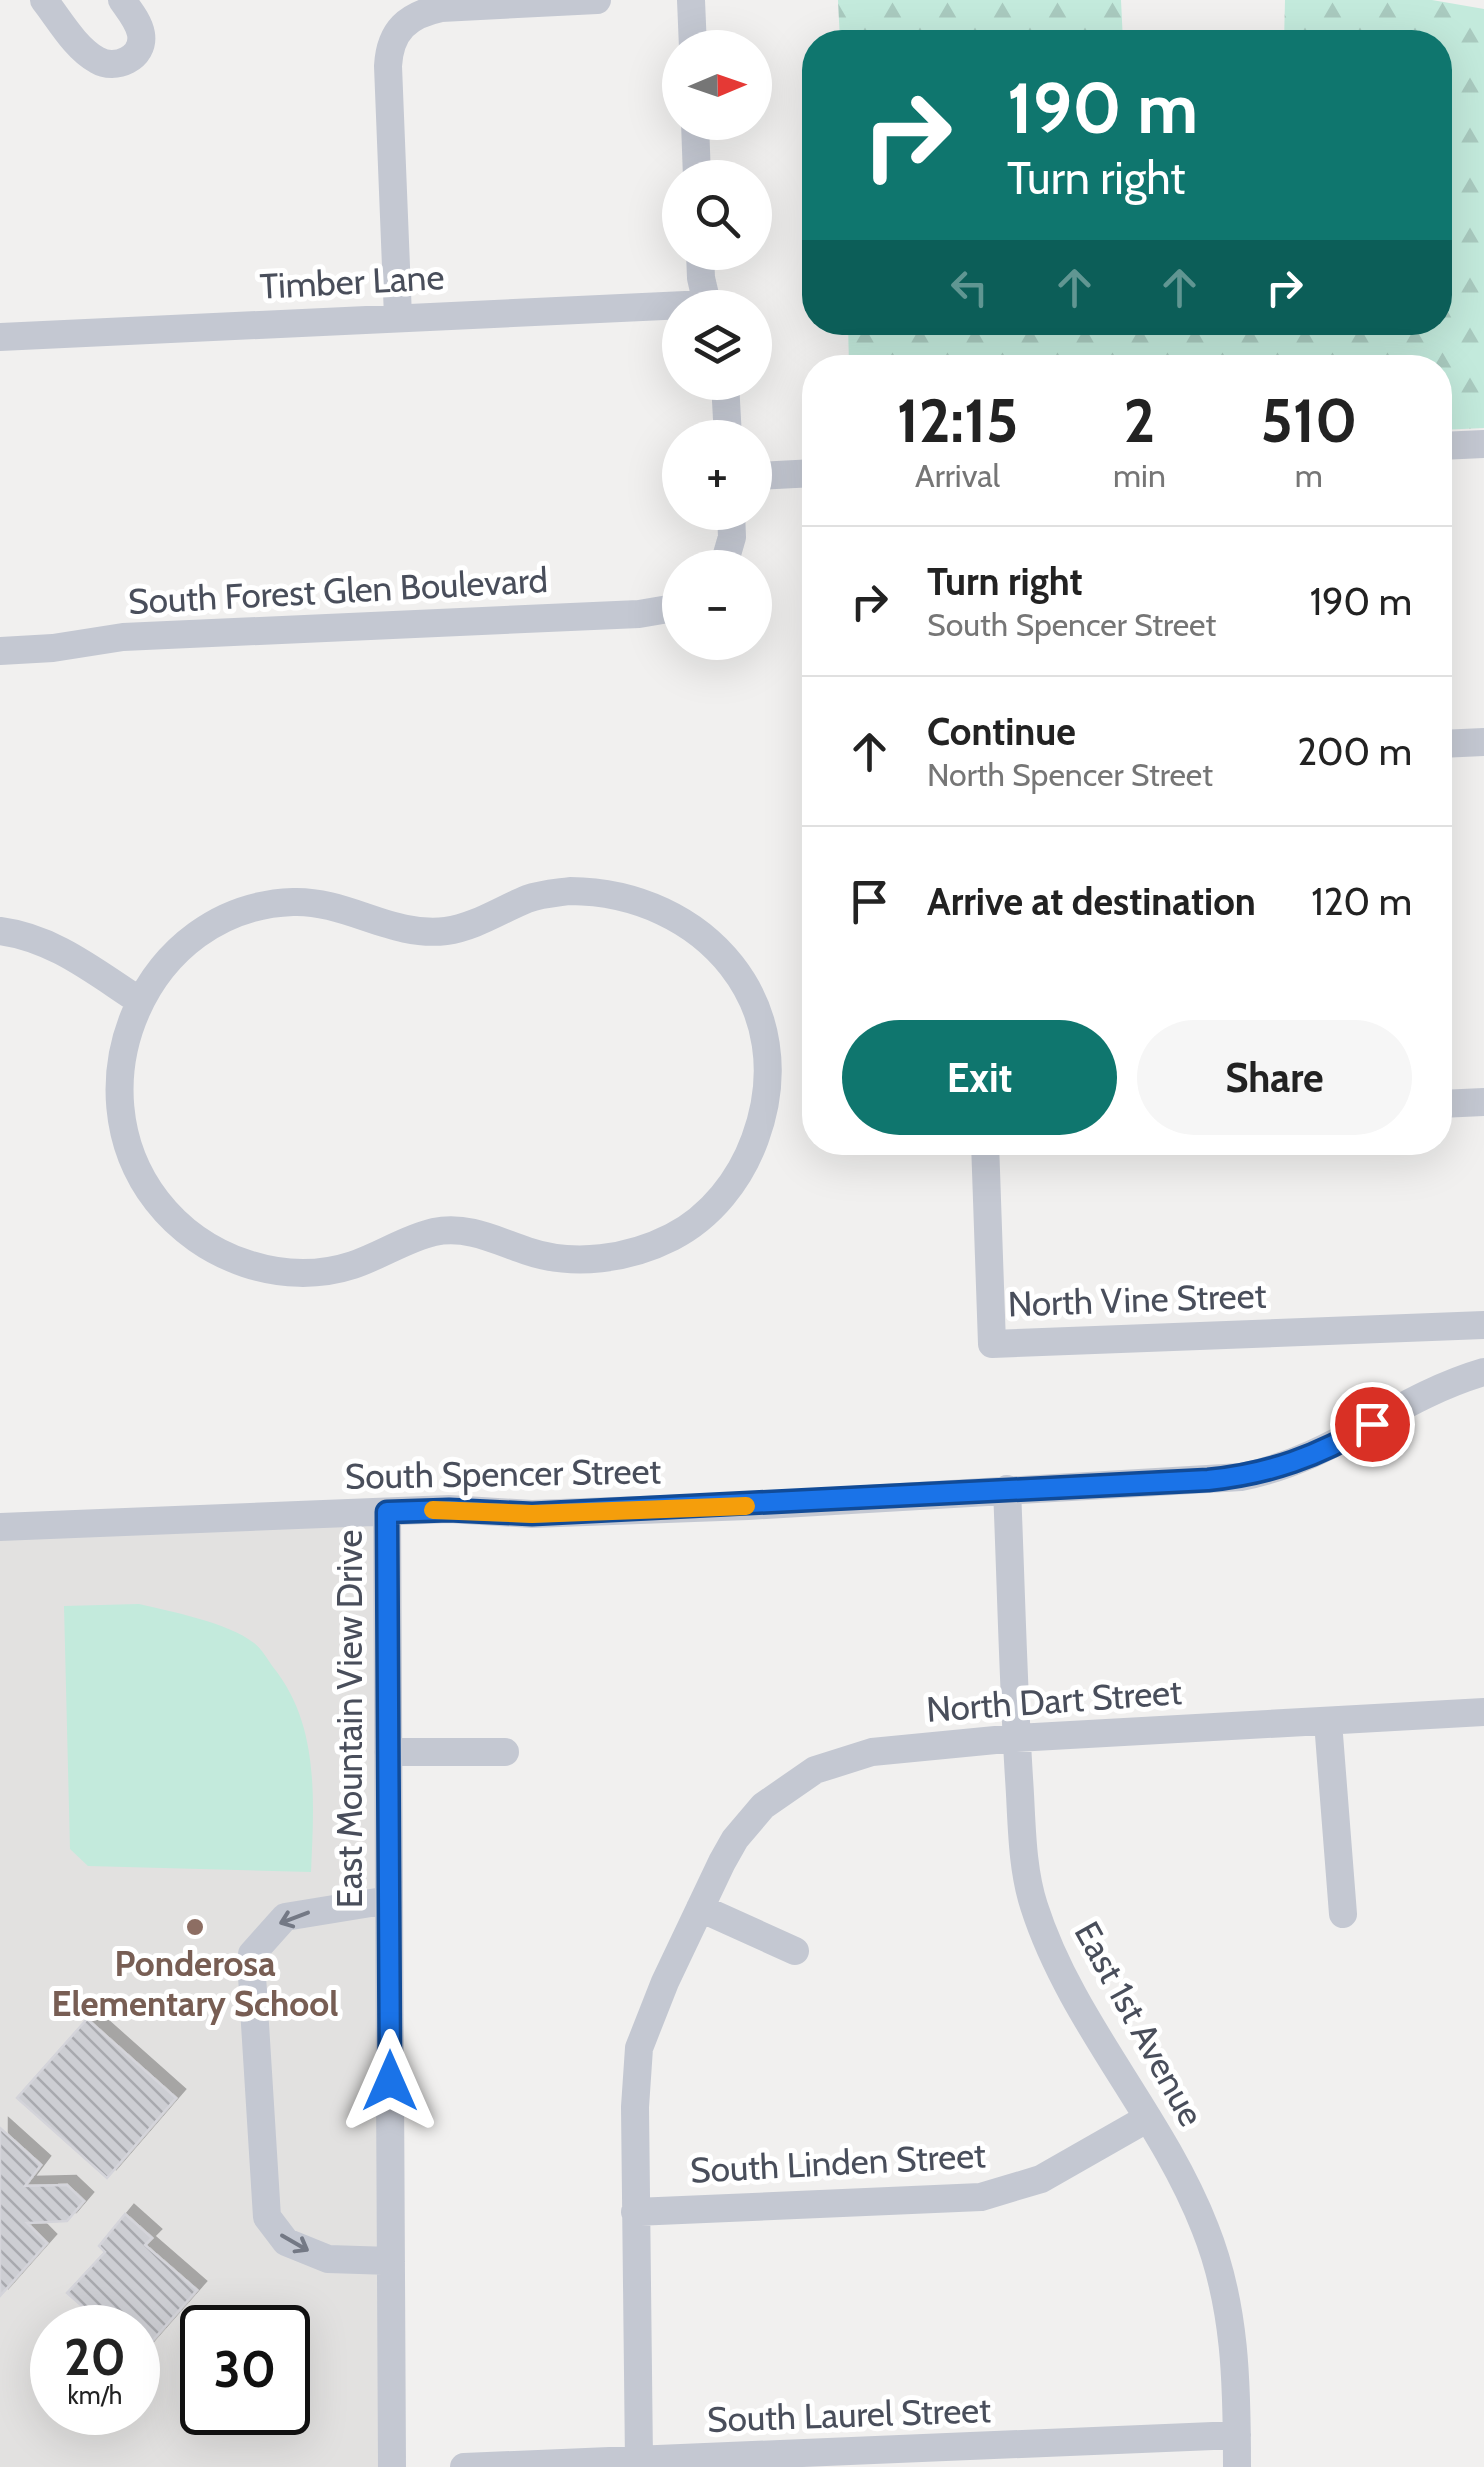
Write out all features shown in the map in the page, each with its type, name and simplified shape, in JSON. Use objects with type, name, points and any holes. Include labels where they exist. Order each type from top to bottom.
[{"type":"street","points":[[44,0],[82,48],[96,60],[109,64],[134,56],[141,46],[141,33],[122,0]]},
{"type":"street","points":[[398,317],[388,66],[394,36],[406,20],[419,12],[441,8],[597,0]]},
{"type":"street","points":[[691,0],[692,30]]},
{"type":"street","name":"Timber Lane","points":[[0,337],[662,308]]},
{"type":"street","points":[[1452,445],[1484,444]]},
{"type":"street","points":[[772,475],[802,474]]},
{"type":"street","name":"South Forest Glen Boulevard","points":[[0,651],[53,648],[123,637],[662,611]]},
{"type":"street","points":[[1452,743],[1484,742]]},
{"type":"street","points":[[542,894],[614,894],[640,900],[688,923],[728,962],[748,992],[766,1049],[765,1109],[750,1153],[734,1182],[699,1219],[652,1246],[625,1255],[570,1259],[530,1252],[477,1233],[441,1231],[348,1266],[275,1271],[218,1252],[189,1233],[158,1203],[138,1174],[126,1147],[120,1117],[124,1048],[140,1001],[178,952],[206,930],[252,908],[293,902],[331,904],[401,928],[430,932],[471,925],[542,894]]},
{"type":"street","points":[[0,932],[27,936],[58,948],[140,1001]]},
{"type":"street","points":[[1452,1103],[1484,1102]]},
{"type":"street","name":"North Vine Street","points":[[985,1155],[992,1344],[1484,1324]]},
{"type":"street","name":"South Spencer Street","points":[[0,1528],[449,1510],[532,1514],[748,1506],[1208,1480],[1270,1471],[1325,1450],[1426,1393],[1484,1372]]},
{"type":"street","name":"East 1st Avenue","points":[[1007,1489],[1016,1738],[1024,1856],[1033,1904],[1065,1978],[1188,2190],[1221,2274],[1235,2356],[1237,2467]]},
{"type":"street","name":"East Mountain View Drive","points":[[387,1512],[392,2467]]},
{"type":"street","name":"North Dart Street","points":[[639,2461],[635,2107],[639,2048],[664,1982],[722,1862],[748,1822],[778,1794],[816,1770],[872,1752],[1016,1738],[1484,1712]]},
{"type":"street","points":[[1328,1722],[1344,1914]]},
{"type":"street","points":[[388,1752],[505,1752]]},
{"type":"street","points":[[389,1900],[285,1917],[252,1954],[252,1976],[267,2218],[286,2242],[328,2258],[390,2261]]},
{"type":"street","points":[[700,1908],[795,1950]]},
{"type":"street","name":"South Linden Street","points":[[635,2212],[981,2197],[1040,2180],[1148,2118]]},
{"type":"street","name":"South Laurel Street","points":[[464,2467],[1237,2436]]},
{"type":"shaded area","name":"Ponderosa Elementary School","points":[[387,1512],[392,2467],[0,2467],[0,1527]]},
{"type":"green space","points":[[838,0],[1121,0],[1122,30],[839,30]]},
{"type":"green space","points":[[1285,0],[1432,0],[1484,9],[1484,428],[1452,429],[1452,355],[849,355],[848,335],[1452,335],[1452,30],[1284,30]]},
{"type":"green space","points":[[139,1604],[199,1619],[243,1636],[260,1648],[288,1690],[299,1714],[311,1765],[311,1872],[88,1866],[70,1849],[64,1606]]},
{"type":"building","points":[[87,2019],[176,2098],[107,2178],[17,2098]]},
{"type":"building","points":[[0,2128],[41,2165],[25,2186],[67,2185],[84,2201],[67,2221],[27,2223],[47,2243],[0,2296]]},
{"type":"building","points":[[125,2214],[152,2238],[145,2245],[197,2290],[160,2332],[160,2305],[81,2305],[67,2293],[105,2252],[99,2246]]},
{"type":"slow traffic","points":[[433,1510],[532,1514],[746,1506]]},
{"type":"place","name":"Ponderosa Elementary School","points":[[195,1927]]},
{"type":"route","points":[[390,2081],[387,1512],[532,1514],[748,1506],[1208,1480],[1241,1477],[1297,1463],[1372,1424]]}]
